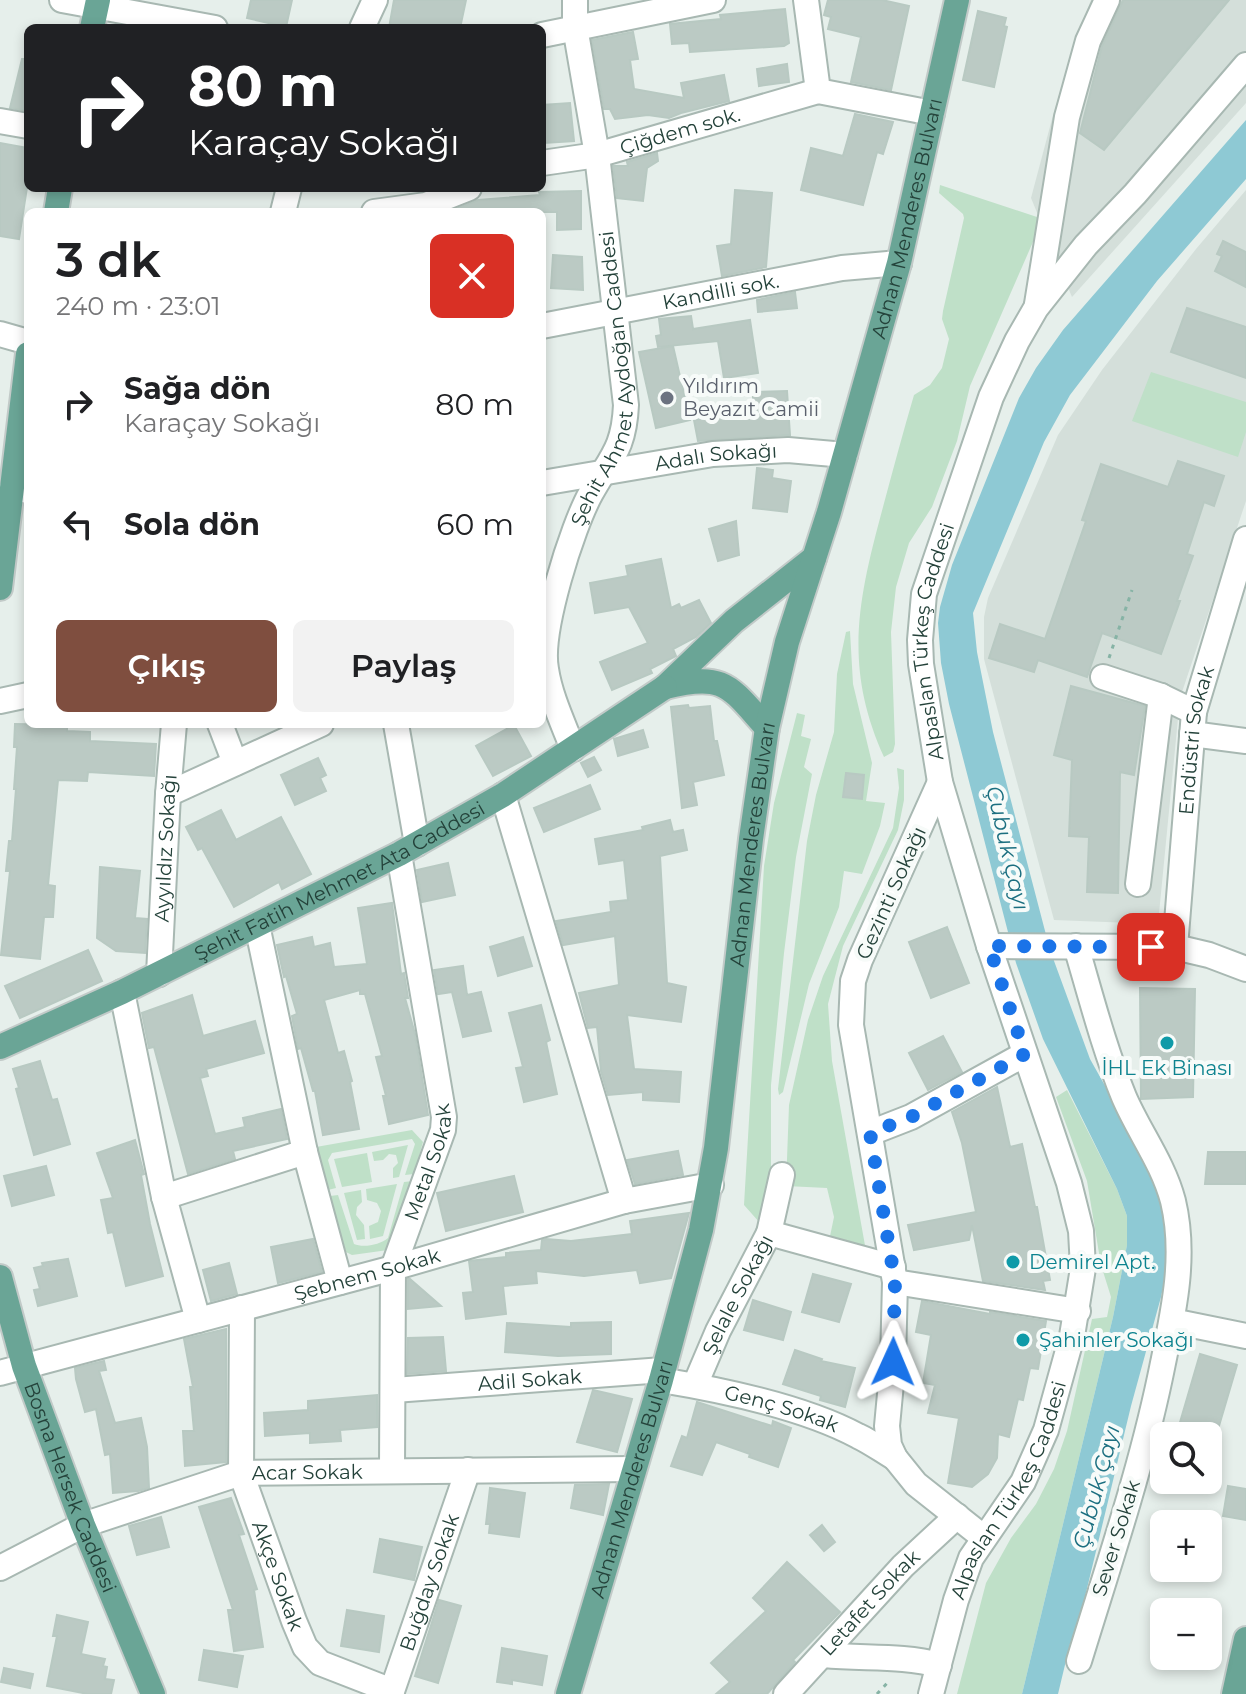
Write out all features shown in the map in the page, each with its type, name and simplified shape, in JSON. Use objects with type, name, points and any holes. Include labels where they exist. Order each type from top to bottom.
[{"type":"main road","name":"Adnan Menderes Bulvarı","points":[[568,1694],[662,1375],[711,1185],[767,728],[787,642],[845,455],[899,263],[957,0]]},
{"type":"main road","points":[[0,588],[20,489],[24,422]]},
{"type":"main road","name":"Şehit Fatih Mehmet Ata Caddesi","points":[[0,1047],[122,992],[257,925],[408,849],[503,795],[665,687],[734,621],[814,558]]},
{"type":"main road","name":"Şehit Fatih Mehmet Ata Caddesi","points":[[665,687],[707,680],[729,687],[767,728]]},
{"type":"main road","name":"Bosna Hersek Caddesi","points":[[0,1277],[24,1366],[83,1525],[153,1694]]},
{"type":"main road","points":[[1234,1694],[1246,1639]]},
{"type":"street","points":[[62,0],[96,11],[187,24]]},
{"type":"street","points":[[364,24],[375,0]]},
{"type":"street","name":"Şehit Ahmet Aydoğan Caddesi","points":[[546,626],[571,540],[591,493],[607,471],[625,431],[626,405],[616,313],[597,155],[575,27],[575,0]]},
{"type":"street","points":[[546,34],[713,0]]},
{"type":"street","points":[[806,0],[818,91],[932,113]]},
{"type":"street","points":[[1036,308],[1067,117],[1088,41],[1107,0]]},
{"type":"street","name":"Alpaslan Türkeş Caddesi","points":[[931,1694],[962,1578],[983,1537],[1023,1482],[1057,1394],[1078,1311],[1083,1268],[1081,1231],[1069,1183],[1025,1054],[999,946],[940,782],[921,664],[924,594],[991,397],[1036,308],[1086,245],[1135,194],[1246,65]]},
{"type":"street","name":"Çiğdem sok.","points":[[546,162],[597,155],[818,91]]},
{"type":"street","points":[[0,121],[24,125]]},
{"type":"street","points":[[404,208],[426,205],[459,192]]},
{"type":"street","name":"Kandilli sok.","points":[[546,325],[842,268],[899,263]]},
{"type":"street","points":[[0,334],[24,341]]},
{"type":"street","name":"Adalı Sokağı","points":[[546,482],[740,451],[788,450],[845,455]]},
{"type":"street","name":"Endüstri Sokak","points":[[1175,947],[1193,723],[1246,539]]},
{"type":"street","name":"Şehit Ahmet Aydoğan Caddesi","points":[[546,670],[573,749]]},
{"type":"street","points":[[1103,677],[1161,696],[1193,723],[1246,741]]},
{"type":"street","points":[[0,701],[24,696]]},
{"type":"street","points":[[1138,884],[1161,696]]},
{"type":"street","name":"Ayyıldız Sokağı","points":[[159,974],[174,728]]},
{"type":"street","points":[[222,728],[235,763]]},
{"type":"street","points":[[168,794],[312,728]]},
{"type":"street","name":"Metal Sokak","points":[[392,1470],[393,1268],[443,1130],[444,1117],[408,849],[396,728]]},
{"type":"street","name":"Gezinti Sokağı","points":[[895,1458],[889,1445],[887,1426],[893,1362],[894,1275],[851,1025],[853,981],[940,782]]},
{"type":"street","points":[[503,795],[624,1201]]},
{"type":"street","points":[[257,925],[305,1152],[340,1282]]},
{"type":"street","points":[[999,946],[1175,947],[1192,949],[1246,969]]},
{"type":"street","name":"Sever Sokak","points":[[1064,946],[1125,1099],[1166,1180],[1173,1202],[1179,1247],[1172,1321],[1152,1420],[1079,1661]]},
{"type":"street","points":[[122,992],[164,1197],[198,1320]]},
{"type":"street","points":[[870,1133],[911,1117],[1025,1054]]},
{"type":"street","points":[[164,1197],[305,1152]]},
{"type":"street","points":[[769,1233],[782,1175]]},
{"type":"street","name":"Şebnem Sokak","points":[[0,1373],[393,1268],[624,1201],[711,1185]]},
{"type":"street","name":"Şelale Sokağı","points":[[695,1385],[718,1331],[769,1233],[894,1275],[1078,1311]]},
{"type":"street","name":"Akçe Sokak","points":[[242,1308],[241,1473],[305,1647],[333,1671],[391,1692]]},
{"type":"street","points":[[1172,1321],[1246,1336]]},
{"type":"street","name":"Genç Sokak","points":[[662,1375],[825,1422],[857,1435],[895,1458]]},
{"type":"street","name":"Adil Sokak","points":[[394,1390],[662,1375]]},
{"type":"street","points":[[895,1458],[916,1484],[983,1537]]},
{"type":"street","name":"Acar Sokak","points":[[0,1568],[83,1525],[241,1473],[633,1469]]},
{"type":"street","name":"Buğday Sokak","points":[[391,1692],[468,1470]]},
{"type":"street","name":"Letafet Sokak","points":[[786,1694],[903,1566],[957,1516]]},
{"type":"street","points":[[824,1655],[873,1660],[911,1658],[939,1665]]},
{"type":"path","points":[[1103,677],[1132,590]]},
{"type":"shaded area","points":[[1091,0],[1246,0],[1246,103],[1072,297],[1031,198],[1077,36]]},
{"type":"shaded area","points":[[1246,190],[1246,501],[1180,698],[1158,924],[1054,920],[984,659],[984,617],[988,598],[1058,435],[1102,370]]},
{"type":"green space","points":[[940,185],[1043,219],[970,386],[957,441],[932,507],[909,543],[896,587],[891,632],[895,744],[893,752],[884,757],[863,693],[859,633],[874,541],[914,395],[930,385],[942,368],[949,339],[942,319],[964,218],[939,193]]},
{"type":"green space","points":[[1151,372],[1246,402],[1246,432],[1238,457],[1132,421]]},
{"type":"green space","points":[[850,631],[853,684],[872,763],[866,801],[885,803],[862,874],[844,871],[839,907],[809,984],[783,1092],[779,1095],[807,841],[834,732],[837,674],[846,632]]},
{"type":"green space","points":[[797,713],[805,715],[801,736],[811,739],[804,767],[812,774],[796,857],[784,953],[771,1085],[771,1174],[760,1223],[744,1205],[764,866],[774,803]]},
{"type":"green space","points":[[897,768],[904,770],[904,800],[898,830],[843,946],[828,1004],[832,1061],[866,1251],[829,1241],[834,1217],[827,1188],[786,1186],[789,1105],[808,1020],[823,976],[893,828],[899,788]]},
{"type":"green space","points":[[1067,1090],[1117,1189],[1127,1216],[1127,1245],[1113,1317],[1022,1694],[957,1694],[986,1583],[1011,1538],[1036,1504],[1054,1469],[1067,1431],[1092,1319],[1107,1317],[1111,1297],[1101,1265],[1087,1181],[1056,1097]]},
{"type":"green space","points":[[412,1130],[423,1142],[414,1174],[405,1175],[415,1144],[412,1139],[332,1153],[328,1160],[336,1188],[328,1190],[316,1147]]},
{"type":"green space","points":[[408,1145],[399,1177],[393,1178],[393,1168],[398,1163],[396,1155],[389,1154],[383,1160],[374,1161],[372,1152]]},
{"type":"green space","points":[[367,1153],[372,1182],[342,1187],[334,1159]]},
{"type":"green space","points":[[413,1181],[388,1250],[352,1255],[346,1252],[330,1196],[338,1195],[354,1244],[371,1245],[388,1238],[404,1182]]},
{"type":"green space","points":[[397,1184],[383,1236],[370,1239],[369,1226],[378,1222],[381,1211],[377,1203],[367,1200],[366,1189]]},
{"type":"green space","points":[[361,1190],[362,1202],[357,1207],[356,1215],[364,1225],[365,1239],[357,1240],[344,1193]]},
{"type":"water","name":"Çubuk Çayı","points":[[1246,120],[1246,179],[1157,281],[1070,395],[1044,442],[973,613],[977,652],[993,732],[1050,950],[1090,1059],[1156,1182],[1168,1237],[1168,1264],[1161,1297],[1058,1694],[1022,1694],[1113,1317],[1127,1245],[1127,1216],[1117,1189],[1043,1039],[1016,963],[949,704],[941,663],[940,607],[952,565],[1019,398],[1036,368],[1063,330]]},
{"type":"building","points":[[251,0],[292,0],[287,24],[247,18]]},
{"type":"building","points":[[394,0],[466,0],[461,24],[390,24]]},
{"type":"building","points":[[828,0],[882,0],[909,6],[891,90],[851,82],[861,37],[828,29],[831,17],[824,15]]},
{"type":"building","points":[[1123,0],[1229,0],[1104,150],[1080,133],[1102,46]]},
{"type":"building","points":[[785,9],[789,43],[784,46],[690,52],[689,43],[672,44],[670,24],[721,19],[720,15]]},
{"type":"building","points":[[978,11],[1006,18],[1004,26],[1007,27],[994,87],[963,80]]},
{"type":"building","points":[[633,32],[638,59],[630,60],[634,89],[684,98],[681,83],[724,75],[729,101],[669,118],[648,115],[615,119],[610,109],[604,109],[592,40]]},
{"type":"building","points":[[22,59],[24,59],[24,110],[10,108]]},
{"type":"building","points":[[787,64],[789,82],[759,86],[757,69]]},
{"type":"building","points":[[570,103],[574,141],[546,143],[546,105]]},
{"type":"building","points":[[855,114],[893,122],[883,154],[877,152],[863,205],[801,190],[811,148],[843,156]]},
{"type":"building","points":[[0,143],[24,147],[26,192],[19,239],[0,236]]},
{"type":"building","points":[[657,153],[658,161],[647,168],[643,201],[617,198],[613,166],[628,166],[627,162]]},
{"type":"building","points":[[735,190],[772,193],[766,267],[722,276],[717,246],[731,244]]},
{"type":"building","points":[[581,191],[581,229],[557,230],[557,212],[546,212],[546,208],[458,208],[478,200],[540,195],[539,192]]},
{"type":"building","points":[[1223,241],[1246,252],[1246,287],[1215,271],[1222,256],[1217,254]]},
{"type":"building","points":[[553,255],[582,257],[583,290],[551,288]]},
{"type":"building","points":[[795,292],[797,308],[758,312],[757,300]]},
{"type":"building","points":[[1187,308],[1246,327],[1246,378],[1171,352]]},
{"type":"building","points":[[691,316],[693,329],[750,320],[758,373],[724,378],[718,341],[658,347],[656,336],[661,335],[659,319]]},
{"type":"building","name":"Yıldırım Beyazıt Camii","points":[[673,346],[690,420],[656,428],[639,352]]},
{"type":"building","points":[[787,391],[790,435],[698,441],[694,420],[753,410],[753,392]]},
{"type":"building","points":[[1178,461],[1224,476],[1214,506],[1204,502],[1187,554],[1193,556],[1161,654],[1102,633],[1087,677],[1038,660],[1034,672],[989,658],[1000,624],[1045,639],[1086,521],[1082,520],[1101,464],[1168,487]]},
{"type":"building","points":[[757,468],[773,470],[772,478],[791,481],[787,512],[753,508]]},
{"type":"building","points":[[736,521],[739,555],[718,561],[709,529]]},
{"type":"building","points":[[661,559],[671,608],[679,604],[681,608],[699,600],[711,623],[696,637],[673,649],[676,656],[650,669],[652,673],[612,690],[600,662],[648,643],[629,607],[595,613],[590,583],[628,576],[626,566]]},
{"type":"building","points":[[1071,686],[1145,706],[1134,775],[1120,772],[1118,893],[1087,892],[1089,837],[1069,836],[1072,760],[1054,755]]},
{"type":"building","points":[[688,705],[689,708],[710,706],[714,741],[717,741],[724,775],[693,782],[697,805],[682,808],[671,707]]},
{"type":"building","points":[[15,724],[24,724],[24,728],[67,728],[67,731],[90,732],[90,741],[156,744],[154,776],[88,772],[87,781],[58,780],[48,885],[55,886],[53,917],[44,917],[40,959],[1,955],[10,871],[6,871],[16,789],[17,747],[14,747]]},
{"type":"building","points":[[509,728],[516,728],[531,756],[493,776],[476,746]]},
{"type":"building","points":[[643,730],[648,747],[618,756],[614,739]]},
{"type":"building","points":[[594,757],[601,770],[588,777],[581,763]]},
{"type":"building","points":[[318,758],[326,775],[320,778],[326,791],[295,805],[281,775]]},
{"type":"building","points":[[846,773],[864,775],[862,799],[843,797]]},
{"type":"building","points":[[590,785],[600,809],[544,832],[534,808]]},
{"type":"building","points":[[221,810],[236,840],[281,817],[311,874],[282,889],[279,882],[234,907],[202,848],[198,850],[186,827]]},
{"type":"building","points":[[670,820],[673,832],[683,830],[687,850],[660,856],[667,983],[686,987],[681,1022],[627,1015],[634,1069],[681,1072],[679,1102],[643,1100],[643,1092],[608,1095],[601,1071],[597,1027],[588,1028],[579,993],[619,985],[615,936],[563,945],[556,921],[611,912],[610,902],[628,900],[624,860],[599,864],[595,839],[643,830],[642,827]]},
{"type":"building","points":[[448,863],[455,895],[422,902],[417,870]]},
{"type":"building","points":[[100,867],[140,871],[135,918],[147,919],[145,953],[116,951],[97,938]]},
{"type":"building","points":[[392,903],[401,974],[404,973],[408,998],[405,998],[415,1034],[428,1115],[389,1124],[376,1057],[382,1056],[365,994],[360,994],[360,990],[324,1000],[338,1053],[344,1051],[359,1129],[323,1135],[315,1091],[301,1048],[298,1049],[292,1016],[297,1014],[277,945],[312,937],[314,947],[330,943],[334,967],[367,964],[358,908]]},
{"type":"building","points":[[947,927],[969,983],[931,998],[909,942]]},
{"type":"building","points":[[523,937],[532,966],[498,976],[490,947]]},
{"type":"building","points":[[88,950],[102,981],[20,1018],[5,986]]},
{"type":"building","points":[[463,966],[467,995],[481,992],[491,1031],[463,1037],[452,992],[438,994],[434,970]]},
{"type":"building","name":"İHL Ek Binası","points":[[1140,988],[1195,989],[1193,1097],[1141,1099]]},
{"type":"building","points":[[192,995],[203,1036],[255,1021],[264,1053],[206,1069],[208,1076],[200,1078],[215,1134],[245,1127],[243,1118],[281,1109],[287,1139],[233,1151],[235,1159],[188,1174],[154,1047],[149,1048],[142,1013]]},
{"type":"building","points":[[541,1005],[550,1040],[546,1042],[557,1094],[524,1102],[516,1068],[523,1067],[509,1013]]},
{"type":"building","points":[[943,1036],[962,1072],[928,1090],[909,1053]]},
{"type":"building","points":[[40,1061],[52,1100],[57,1099],[70,1144],[34,1155],[13,1069]]},
{"type":"building","points":[[997,1087],[1010,1147],[1022,1144],[1037,1207],[1050,1280],[1043,1281],[1045,1290],[983,1281],[972,1225],[969,1240],[914,1250],[908,1225],[976,1212],[962,1143],[952,1112]]},
{"type":"building","points":[[135,1140],[163,1276],[126,1286],[113,1232],[108,1233],[101,1200],[113,1198],[97,1153]]},
{"type":"building","points":[[678,1151],[683,1175],[635,1184],[627,1160]]},
{"type":"building","points":[[1208,1152],[1246,1152],[1246,1184],[1205,1184]]},
{"type":"building","points":[[46,1166],[54,1195],[12,1206],[4,1176]]},
{"type":"building","points":[[514,1176],[523,1212],[446,1231],[437,1193]]},
{"type":"building","points":[[689,1213],[671,1278],[640,1283],[637,1270],[584,1276],[536,1271],[537,1283],[503,1286],[506,1314],[466,1319],[463,1293],[473,1292],[469,1261],[541,1250],[542,1240],[546,1239],[571,1241],[632,1234],[630,1221]]},
{"type":"building","points":[[313,1239],[322,1272],[278,1283],[271,1247]]},
{"type":"building","points":[[68,1259],[77,1296],[38,1306],[34,1290],[40,1289],[34,1268],[43,1266],[42,1263]]},
{"type":"building","points":[[229,1263],[237,1294],[211,1301],[203,1270]]},
{"type":"building","points":[[813,1274],[851,1284],[839,1322],[802,1312]]},
{"type":"building","points":[[410,1279],[441,1306],[408,1309]]},
{"type":"building","points":[[753,1300],[791,1312],[783,1340],[744,1330]]},
{"type":"building","points":[[922,1301],[1046,1321],[1038,1369],[1030,1368],[1023,1400],[1018,1399],[1009,1437],[998,1434],[997,1458],[988,1474],[972,1487],[948,1483],[959,1418],[928,1413],[935,1385],[923,1383],[931,1335],[916,1332]]},
{"type":"building","points":[[611,1322],[611,1354],[558,1356],[505,1352],[507,1323],[571,1327],[571,1323]]},
{"type":"building","points":[[226,1329],[226,1462],[185,1466],[183,1431],[194,1431],[190,1387],[193,1387],[184,1339]]},
{"type":"building","points":[[443,1337],[446,1371],[407,1374],[408,1338]]},
{"type":"building","points":[[795,1350],[821,1361],[855,1368],[845,1407],[783,1384]]},
{"type":"building","points":[[1200,1354],[1237,1365],[1220,1422],[1180,1422]]},
{"type":"building","points":[[104,1361],[106,1370],[99,1371],[115,1423],[141,1418],[147,1447],[149,1488],[113,1493],[110,1454],[105,1455],[96,1409],[85,1412],[75,1368]]},
{"type":"building","points":[[593,1390],[632,1399],[617,1452],[577,1442]]},
{"type":"building","points":[[377,1395],[377,1427],[340,1430],[341,1441],[310,1443],[310,1433],[265,1436],[264,1413],[308,1410],[308,1401]]},
{"type":"building","points":[[697,1402],[772,1426],[773,1421],[791,1428],[778,1467],[716,1442],[702,1475],[671,1466],[682,1436],[687,1438]]},
{"type":"building","points":[[609,1484],[603,1515],[571,1508],[575,1485]]},
{"type":"building","points":[[1228,1486],[1246,1489],[1246,1520],[1223,1516]]},
{"type":"building","points":[[490,1488],[525,1493],[519,1537],[489,1533],[490,1524],[486,1524]]},
{"type":"building","points":[[231,1498],[244,1534],[239,1535],[257,1589],[254,1590],[263,1647],[234,1651],[228,1610],[233,1610],[199,1507]]},
{"type":"building","points":[[161,1517],[169,1547],[137,1555],[129,1526]]},
{"type":"building","points":[[822,1525],[835,1542],[824,1551],[810,1535]]},
{"type":"building","points":[[380,1539],[422,1547],[414,1580],[374,1572]]},
{"type":"building","points":[[787,1562],[840,1612],[793,1660],[795,1662],[767,1694],[716,1694],[730,1682],[711,1663],[766,1611],[753,1598]]},
{"type":"building","points":[[439,1600],[461,1606],[438,1683],[415,1676]]},
{"type":"building","points":[[347,1610],[384,1616],[379,1652],[341,1646]]},
{"type":"building","points":[[57,1615],[88,1622],[81,1654],[105,1659],[105,1679],[114,1680],[111,1694],[88,1694],[47,1686],[57,1636],[53,1636]]},
{"type":"building","points":[[502,1648],[547,1656],[542,1685],[512,1680],[512,1684],[497,1682]]},
{"type":"building","points":[[204,1650],[243,1656],[237,1687],[199,1680]]},
{"type":"building","points":[[4,1668],[33,1674],[30,1688],[1,1682]]},
{"type":"place","name":"Yıldırım Beyazıt Camii","points":[[667,398]]},
{"type":"place","name":"İHL Ek Binası","points":[[1167,1043]]},
{"type":"place","name":"Demirel Apt.","points":[[1013,1262]]},
{"type":"place","name":"Şahinler Sokağı","points":[[1023,1340]]},
{"type":"route","points":[[893,1362],[895,1282],[870,1133],[911,1117],[1025,1054],[989,946],[1151,947]]}]
